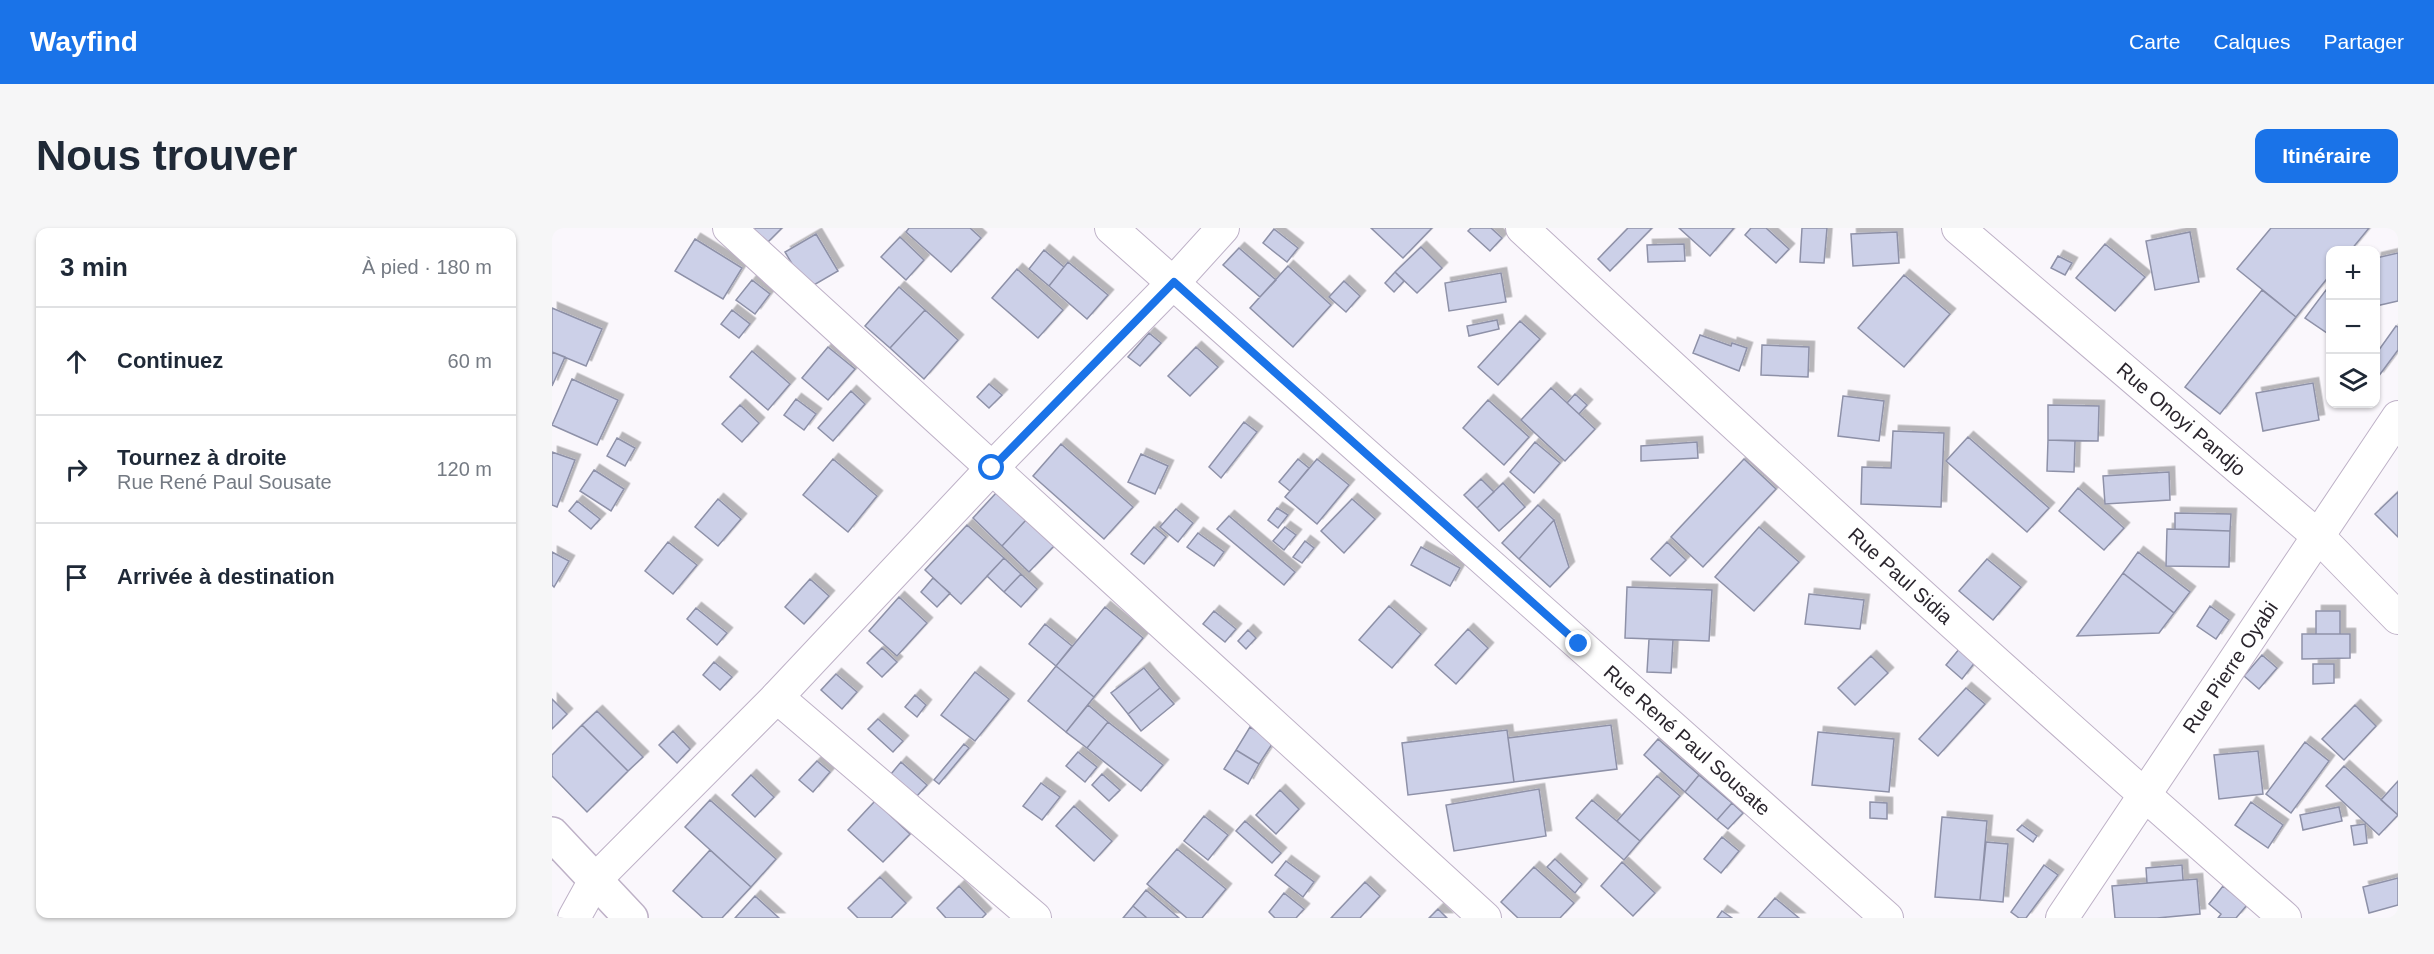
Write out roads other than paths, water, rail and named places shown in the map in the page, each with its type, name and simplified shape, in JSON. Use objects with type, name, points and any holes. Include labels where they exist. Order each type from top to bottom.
[{"type":"street","points":[[729,228],[1485,918]]},
{"type":"street","name":"Rue René Paul Sousate","points":[[1111,228],[1887,918]]},
{"type":"street","points":[[574,918],[596,880],[777,697],[992,468],[1174,282],[1223,228]]},
{"type":"street","name":"Rue Paul Sidia","points":[[1522,228],[1751,441],[2144,796],[2286,918]]},
{"type":"street","name":"Rue Onoyi Pandjo","points":[[1958,228],[2318,536],[2398,618]]},
{"type":"street","name":"Rue Pierre Oyabi","points":[[2062,918],[2398,417]]},
{"type":"street","points":[[777,697],[1035,918]]},
{"type":"street","points":[[552,834],[631,918]]}]
